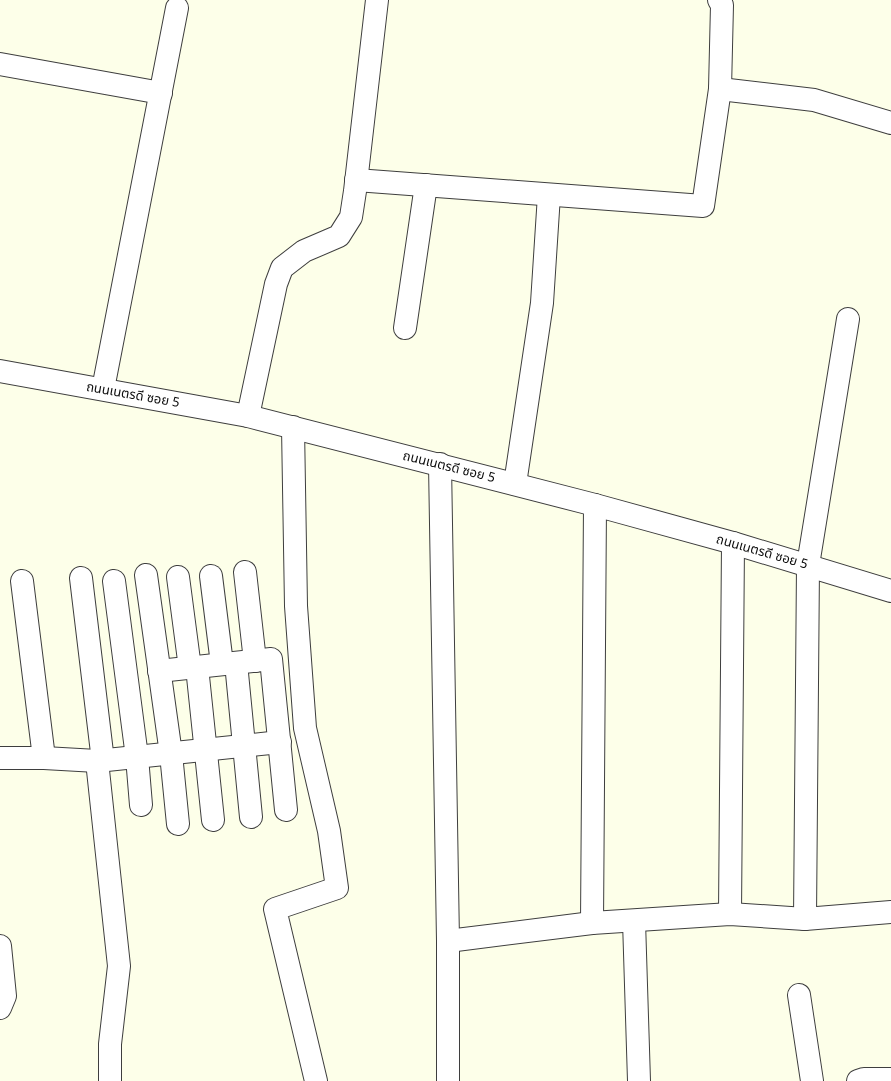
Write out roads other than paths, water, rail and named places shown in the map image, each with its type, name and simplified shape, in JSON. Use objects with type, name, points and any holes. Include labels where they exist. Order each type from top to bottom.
[{"type":"street","points":[[248,416],[276,284],[282,268],[304,252],[339,236],[350,217],[356,180],[378,0]]},
{"type":"street","points":[[356,180],[703,206],[720,89],[722,5],[719,0]]},
{"type":"street","points":[[103,390],[177,8]]},
{"type":"street","points":[[0,64],[161,93]]},
{"type":"street","points":[[720,89],[814,100],[891,123]]},
{"type":"street","points":[[405,328],[426,185]]},
{"type":"street","points":[[515,484],[542,303],[549,195]]},
{"type":"street","points":[[805,919],[808,565],[848,319]]},
{"type":"street","name":"ถนนเนตรดี ซอย 5","points":[[0,371],[248,416],[293,427],[440,464],[734,543],[891,591]]},
{"type":"street","points":[[293,427],[296,606],[305,728],[329,830],[337,888],[275,909],[316,1081]]},
{"type":"street","points":[[440,464],[448,941],[448,1081]]},
{"type":"street","points":[[592,923],[595,505]]},
{"type":"street","points":[[730,914],[734,543]]},
{"type":"street","points":[[245,572],[238,663],[251,817]]},
{"type":"street","points":[[146,575],[171,754],[178,824]]},
{"type":"street","points":[[211,576],[238,663]]},
{"type":"street","points":[[178,577],[194,667],[206,750],[213,820]]},
{"type":"street","points":[[81,578],[119,966],[110,1044],[110,1081]]},
{"type":"street","points":[[22,581],[44,758]]},
{"type":"street","points":[[114,581],[137,757],[141,805]]},
{"type":"street","points":[[159,671],[271,659],[286,810]]},
{"type":"street","points":[[0,758],[44,758],[100,761],[280,742]]},
{"type":"street","points":[[448,941],[592,923],[730,914],[805,919],[891,912]]},
{"type":"street","points":[[634,921],[639,1081]]},
{"type":"street","points":[[0,946],[5,996],[0,1008]]},
{"type":"street","points":[[798,995],[812,1081]]},
{"type":"street","points":[[858,1081],[864,1079],[891,1079]]}]
